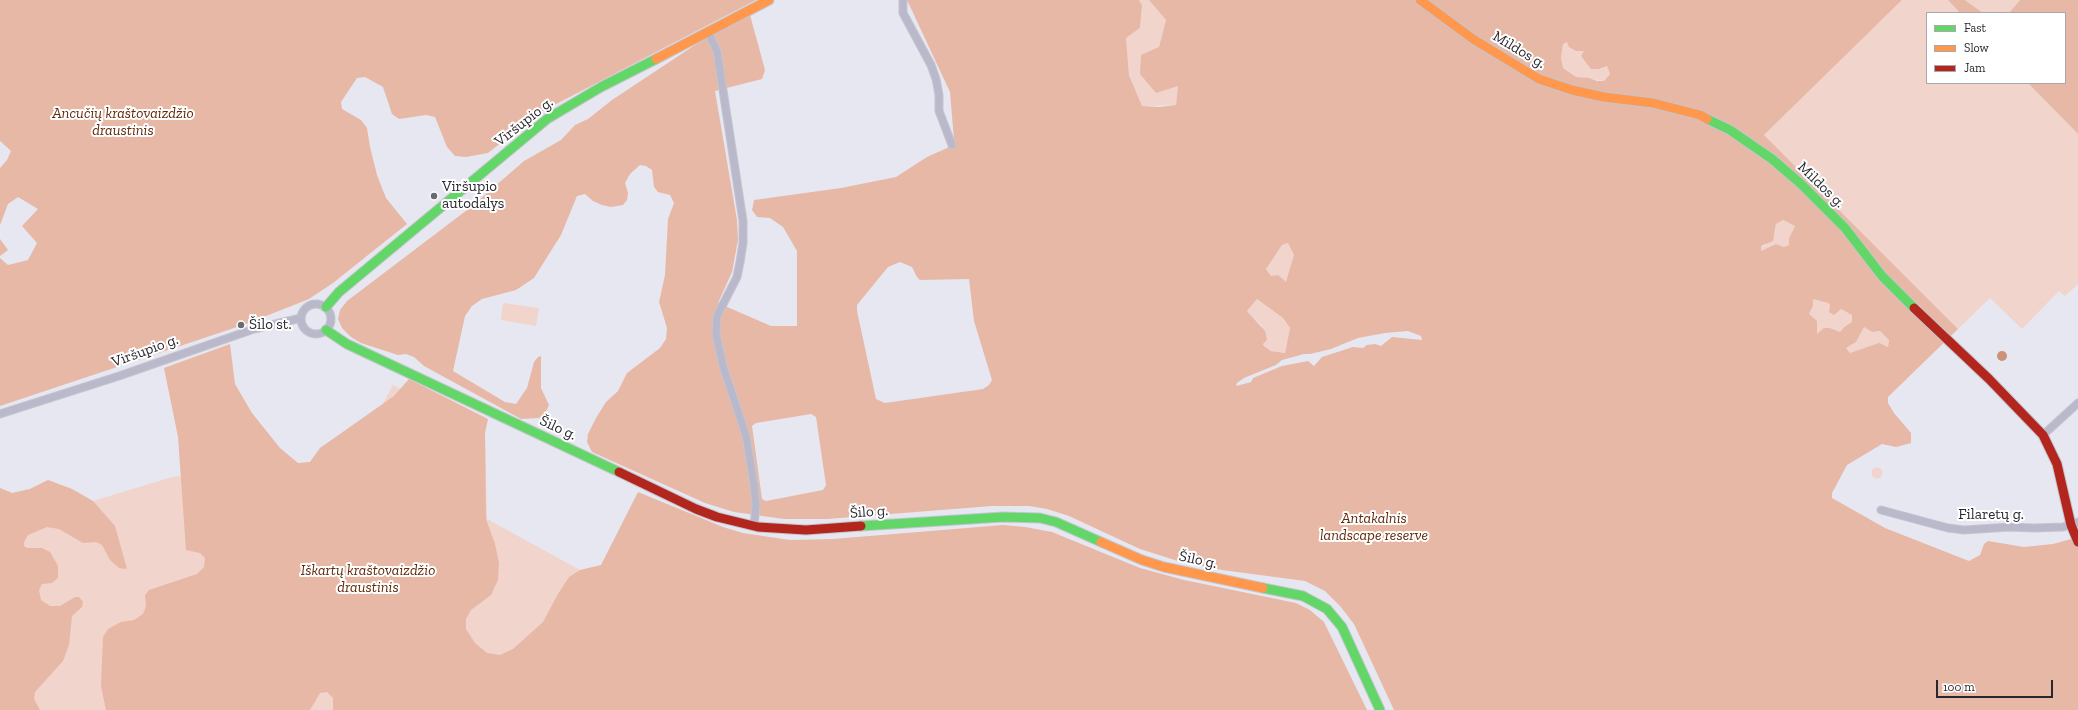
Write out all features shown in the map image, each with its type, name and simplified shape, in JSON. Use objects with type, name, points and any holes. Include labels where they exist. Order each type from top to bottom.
[{"type":"street","name":"Viršupio g.","points":[[326,307],[339,292],[547,119],[602,87],[769,0]]},
{"type":"street","points":[[904,0],[903,13],[931,65],[936,78],[939,95],[939,111],[952,145]]},
{"type":"street","name":"Mildos g.","points":[[1420,0],[1473,39],[1539,79],[1566,88],[1604,97],[1653,103],[1712,120],[1751,144],[1790,174],[1828,210],[1857,242],[1882,276],[1901,296],[1989,379],[2043,435],[2057,464],[2078,542]]},
{"type":"street","points":[[708,32],[717,51],[743,221],[743,242],[737,277],[717,316],[716,334],[723,366],[746,436],[756,504],[754,526]]},
{"type":"street","points":[[317,303],[326,307],[331,319],[326,330],[318,334],[309,332],[303,326],[301,313],[307,306],[317,303]]},
{"type":"street","name":"Viršupio g.","points":[[0,414],[119,376],[247,331],[301,318]]},
{"type":"street","name":"Šilo g.","points":[[326,330],[347,344],[696,509],[717,517],[754,526],[784,530],[813,530],[1022,516],[1056,522],[1142,560],[1164,567],[1285,591],[1315,601],[1327,609],[1342,627],[1380,710]]},
{"type":"street","points":[[2043,435],[2078,403]]},
{"type":"street","name":"Filaretų g.","points":[[1881,510],[1944,527],[1964,530],[2009,527],[2034,528],[2074,524]]},
{"type":"green space","name":"Ancučių kraštovaizdžio draustinis","points":[[0,0],[756,0],[539,113],[488,153],[466,157],[455,156],[447,147],[435,117],[426,115],[399,119],[392,114],[383,87],[365,77],[357,78],[341,102],[342,109],[361,120],[367,128],[377,175],[386,198],[407,224],[333,283],[309,299],[246,324],[0,406],[0,258],[8,265],[28,260],[37,243],[22,226],[38,209],[18,197],[8,204],[0,225],[0,168],[7,160],[11,151],[0,141]]},
{"type":"green space","name":"Antakalnis landscape reserve","points":[[907,0],[1139,0],[1142,5],[1140,28],[1126,38],[1129,75],[1142,106],[1159,107],[1176,105],[1178,86],[1156,93],[1140,74],[1141,55],[1159,47],[1166,20],[1149,0],[1902,0],[1764,135],[1958,329],[1888,397],[1888,403],[1894,413],[1911,433],[1911,443],[1896,447],[1882,444],[1847,465],[1832,493],[1832,498],[1885,528],[1969,561],[1980,555],[1984,544],[1988,541],[2024,547],[2053,544],[2078,537],[2078,710],[1394,710],[1354,624],[1340,606],[1325,591],[1305,581],[1222,570],[1178,561],[1140,549],[1069,516],[1047,509],[1029,506],[992,506],[827,519],[784,519],[734,512],[705,503],[592,452],[587,442],[588,434],[596,418],[606,402],[618,391],[627,373],[660,348],[666,339],[667,328],[659,302],[665,275],[668,219],[674,203],[670,195],[658,192],[654,187],[652,170],[646,166],[640,165],[630,174],[625,183],[628,193],[627,200],[623,205],[611,207],[593,201],[585,194],[577,196],[561,235],[534,278],[516,290],[482,299],[472,306],[465,316],[453,371],[505,402],[516,404],[527,388],[534,362],[541,356],[541,388],[549,405],[545,414],[539,418],[521,419],[424,366],[414,357],[406,354],[398,355],[361,343],[351,337],[342,328],[338,319],[340,310],[347,301],[471,207],[524,161],[561,140],[575,125],[588,119],[612,100],[701,41],[750,15],[765,70],[762,79],[715,91],[737,220],[738,240],[732,272],[718,303],[771,326],[797,326],[797,251],[783,227],[770,218],[757,217],[752,210],[754,200],[841,188],[896,177],[927,157],[947,148],[954,140],[950,92]],"holes":[[[1567,42],[1569,47],[1576,51],[1584,51],[1581,56],[1591,69],[1599,69],[1607,66],[1610,74],[1604,81],[1576,77],[1563,68],[1561,58],[1563,44]],[[1783,220],[1795,226],[1789,238],[1789,245],[1784,247],[1776,244],[1761,251],[1761,246],[1773,241],[1776,224]],[[1288,243],[1294,255],[1286,282],[1278,275],[1271,276],[1266,269],[1282,245]],[[900,262],[912,267],[920,280],[969,279],[974,321],[992,380],[989,385],[983,389],[885,403],[876,399],[857,305],[888,267]],[[1257,299],[1283,318],[1290,328],[1285,353],[1271,351],[1264,346],[1263,344],[1267,340],[1265,331],[1247,311]],[[1813,299],[1828,303],[1830,305],[1829,312],[1834,315],[1841,309],[1852,315],[1852,322],[1844,327],[1840,332],[1830,328],[1824,328],[1817,334],[1817,321],[1809,314],[1813,306]],[[1864,327],[1872,332],[1880,331],[1889,340],[1888,347],[1879,343],[1850,353],[1846,348],[1856,342]],[[1408,331],[1421,336],[1422,340],[1392,337],[1381,346],[1375,344],[1367,345],[1363,348],[1353,347],[1322,357],[1314,366],[1308,361],[1282,366],[1253,378],[1251,382],[1236,386],[1237,383],[1244,378],[1276,365],[1282,360],[1331,349],[1358,338],[1385,333]],[[811,414],[816,417],[826,485],[823,490],[766,501],[762,499],[752,426],[756,423]]]},
{"type":"green space","points":[[1139,0],[1149,0],[1166,20],[1159,47],[1178,86],[1176,105],[1142,106],[1129,75],[1126,38],[1140,28],[1142,5]]},
{"type":"green space","points":[[1902,0],[1948,0],[1959,12],[1926,12],[1926,84],[2029,84],[2078,134],[2078,284],[2065,296],[2059,291],[2022,329],[1990,298],[1958,329],[1764,135]]},
{"type":"green space","points":[[1948,0],[1965,0],[1982,12],[1959,12]]},
{"type":"green space","points":[[1965,0],[2020,0],[2010,12],[1982,12]]},
{"type":"green space","points":[[2020,0],[2078,0],[2078,134],[2029,84],[2066,84],[2066,12],[2010,12]]},
{"type":"green space","points":[[1567,42],[1584,50],[1599,69],[1608,66],[1610,74],[1604,81],[1576,77],[1563,68],[1561,58],[1563,44]]},
{"type":"green space","points":[[1783,220],[1795,226],[1789,238],[1789,245],[1784,247],[1776,244],[1761,251],[1761,246],[1765,246],[1775,233],[1776,224]]},
{"type":"green space","points":[[0,239],[8,250],[0,256]]},
{"type":"green space","points":[[1288,243],[1294,255],[1287,282],[1271,276],[1266,269],[1282,245]]},
{"type":"green space","points":[[1257,299],[1283,318],[1290,328],[1285,353],[1271,351],[1264,346],[1262,326],[1247,311]]},
{"type":"green space","points":[[1813,299],[1828,303],[1830,305],[1829,312],[1841,309],[1852,315],[1852,322],[1844,327],[1840,332],[1830,328],[1817,334],[1809,314],[1813,306]]},
{"type":"green space","points":[[503,303],[539,308],[536,326],[501,320]]},
{"type":"green space","points":[[1864,327],[1872,332],[1880,331],[1889,340],[1888,347],[1879,344],[1850,353],[1846,348],[1856,342]]},
{"type":"green space","points":[[230,344],[235,384],[252,413],[280,448],[298,463],[310,462],[320,448],[394,396],[409,379],[488,419],[485,433],[486,519],[495,544],[499,563],[498,580],[491,595],[471,610],[466,619],[466,629],[475,643],[487,653],[500,655],[513,649],[543,622],[569,577],[580,570],[601,565],[638,492],[723,527],[743,533],[790,540],[833,539],[1003,525],[1025,527],[1052,532],[1140,568],[1184,580],[1296,603],[1310,610],[1324,622],[1367,710],[333,710],[333,698],[327,692],[320,693],[310,710],[106,710],[101,686],[103,637],[108,629],[121,622],[134,620],[143,614],[146,606],[145,595],[149,590],[197,574],[204,567],[205,558],[200,553],[186,550],[178,437],[164,368]]},
{"type":"green space","name":"Iškartų kraštovaizdžio draustinis","points":[[393,385],[485,433],[487,519],[580,570],[608,583],[721,710],[0,710],[0,488],[12,493],[30,489],[48,480],[72,489],[93,501],[172,477],[310,462],[320,448],[378,413]]},
{"type":"green space","points":[[1875,468],[1879,468],[1881,469],[1881,477],[1875,478],[1872,475],[1872,471]]},
{"type":"green space","points":[[48,480],[72,489],[93,501],[115,526],[127,569],[119,568],[110,560],[102,545],[96,542],[83,543],[59,529],[47,527],[28,535],[24,542],[24,546],[27,548],[42,548],[50,552],[58,566],[58,578],[52,583],[42,584],[39,590],[41,600],[50,606],[60,606],[75,597],[79,597],[83,602],[82,607],[72,616],[69,645],[63,661],[35,692],[34,699],[40,710],[0,710],[0,488],[12,493],[30,489]]},
{"type":"shaded area","points":[[2002,351],[2007,356],[2002,361],[1997,356]]},
{"type":"traffic: fast","points":[[326,307],[339,292],[547,119],[601,87],[656,59]]},
{"type":"traffic: fast","points":[[1707,119],[1730,130],[1772,159],[1801,184],[1845,228],[1882,276],[1914,308]]},
{"type":"traffic: fast","points":[[326,330],[347,344],[619,472]]},
{"type":"traffic: fast","points":[[861,526],[1003,517],[1040,518],[1056,522],[1101,542]]},
{"type":"traffic: fast","points":[[1263,588],[1303,596],[1327,609],[1342,627],[1380,710]]},
{"type":"traffic: slow","points":[[656,59],[769,0]]},
{"type":"traffic: slow","points":[[1420,0],[1473,39],[1539,79],[1572,90],[1604,97],[1653,103],[1700,115],[1707,119]]},
{"type":"traffic: slow","points":[[1101,542],[1142,560],[1164,567],[1263,588]]},
{"type":"traffic: jam","points":[[1914,308],[1989,379],[2043,435],[2057,464],[2071,525],[2078,542]]},
{"type":"traffic: jam","points":[[619,472],[696,509],[717,517],[758,527],[806,530],[861,526]]},
{"type":"place","name":"Viršupio autodalys","points":[[434,196]]},
{"type":"place","name":"Šilo st.","points":[[241,325]]}]
